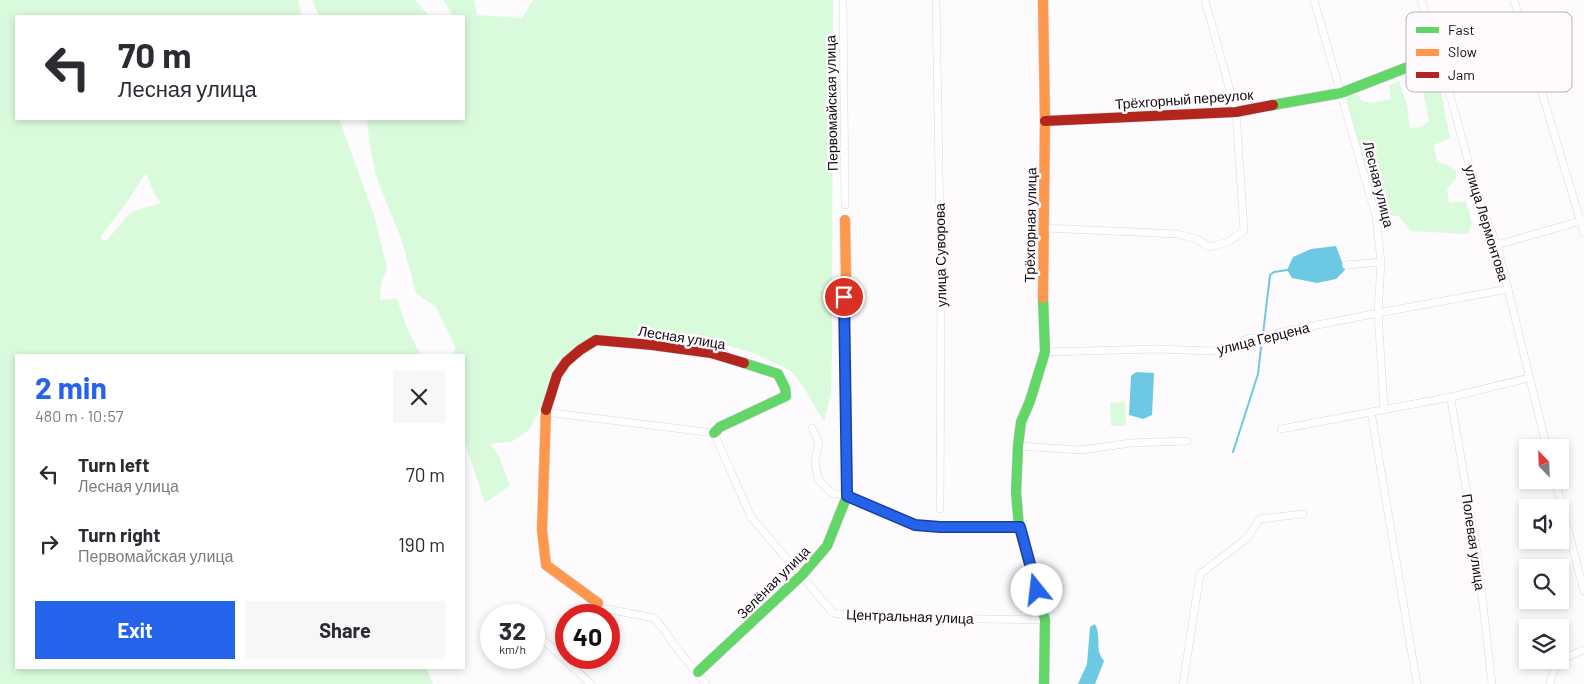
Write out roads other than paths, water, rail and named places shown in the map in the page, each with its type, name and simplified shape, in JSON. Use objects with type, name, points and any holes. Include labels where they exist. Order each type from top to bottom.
[{"type":"street","name":"Первомайская улица","points":[[843,0],[845,205]]},
{"type":"street","name":"улица Суворова","points":[[936,0],[941,283],[940,509]]},
{"type":"street","name":"Трёхгорная улица","points":[[1043,0],[1045,121],[1043,290],[1045,352],[1030,401],[1021,422],[1016,492],[1020,527],[1045,620],[1044,684]]},
{"type":"street","points":[[1044,228],[1178,234],[1197,239],[1209,247],[1228,242],[1244,231],[1236,112],[1205,0]]},
{"type":"street","name":"Лесная улица","points":[[1314,0],[1376,216],[1381,262],[1378,313],[1384,409]]},
{"type":"street","name":"улица Лермонтова","points":[[1421,0],[1425,12]]},
{"type":"street","points":[[1514,0],[1518,12]]},
{"type":"street","name":"Трёхгорный переулок","points":[[1045,121],[1236,112],[1341,93],[1406,68]]},
{"type":"street","name":"улица Лермонтова","points":[[1449,92],[1479,200],[1497,244],[1545,439]]},
{"type":"street","points":[[1543,92],[1584,233]]},
{"type":"street","points":[[845,220],[846,279],[844,297],[847,496]]},
{"type":"street","points":[[1497,244],[1582,221]]},
{"type":"street","points":[[1346,265],[1381,262]]},
{"type":"street","name":"улица Герцена","points":[[1045,352],[1157,349],[1213,351],[1239,344],[1247,339],[1508,289]]},
{"type":"street","name":"Лесная улица","points":[[545,412],[557,376],[566,362],[596,340],[628,342],[711,353],[778,374],[786,388],[786,396],[720,426],[714,434]]},
{"type":"street","points":[[1281,429],[1451,397],[1529,378]]},
{"type":"street","name":"Полевая улица","points":[[1451,400],[1477,552],[1492,684]]},
{"type":"street","points":[[600,604],[546,565],[542,530],[545,412],[714,434]]},
{"type":"street","points":[[1371,412],[1417,684]]},
{"type":"street","points":[[812,428],[819,443],[815,461],[818,479],[832,493],[847,496],[915,525],[940,527],[1020,527]]},
{"type":"street","name":"Центральная улица","points":[[714,434],[751,517],[834,613],[859,617],[1045,620]]},
{"type":"street","points":[[1018,446],[1081,450],[1132,443],[1186,441]]},
{"type":"street","points":[[1557,489],[1584,591]]},
{"type":"street","name":"Зелёная улица","points":[[698,672],[802,575],[827,546],[847,496]]},
{"type":"street","points":[[1183,684],[1200,574],[1246,539],[1260,519],[1303,514]]},
{"type":"street","points":[[620,610],[654,618],[706,684]]},
{"type":"street","points":[[545,641],[591,684]]},
{"type":"street","points":[[1550,684],[1553,669],[1561,660],[1584,650]]},
{"type":"water","points":[[1336,246],[1345,270],[1336,279],[1317,283],[1292,278],[1287,270],[1293,257],[1311,249]]},
{"type":"water","points":[[1136,372],[1154,373],[1152,415],[1143,419],[1129,415],[1131,376]]},
{"type":"water","points":[[1095,624],[1098,634],[1099,652],[1104,661],[1095,684],[1078,684],[1087,664],[1090,627]]},
{"type":"waterway","points":[[1263,334],[1270,275],[1274,272],[1287,270]]},
{"type":"waterway","points":[[1233,452],[1258,374],[1262,339]]}]
